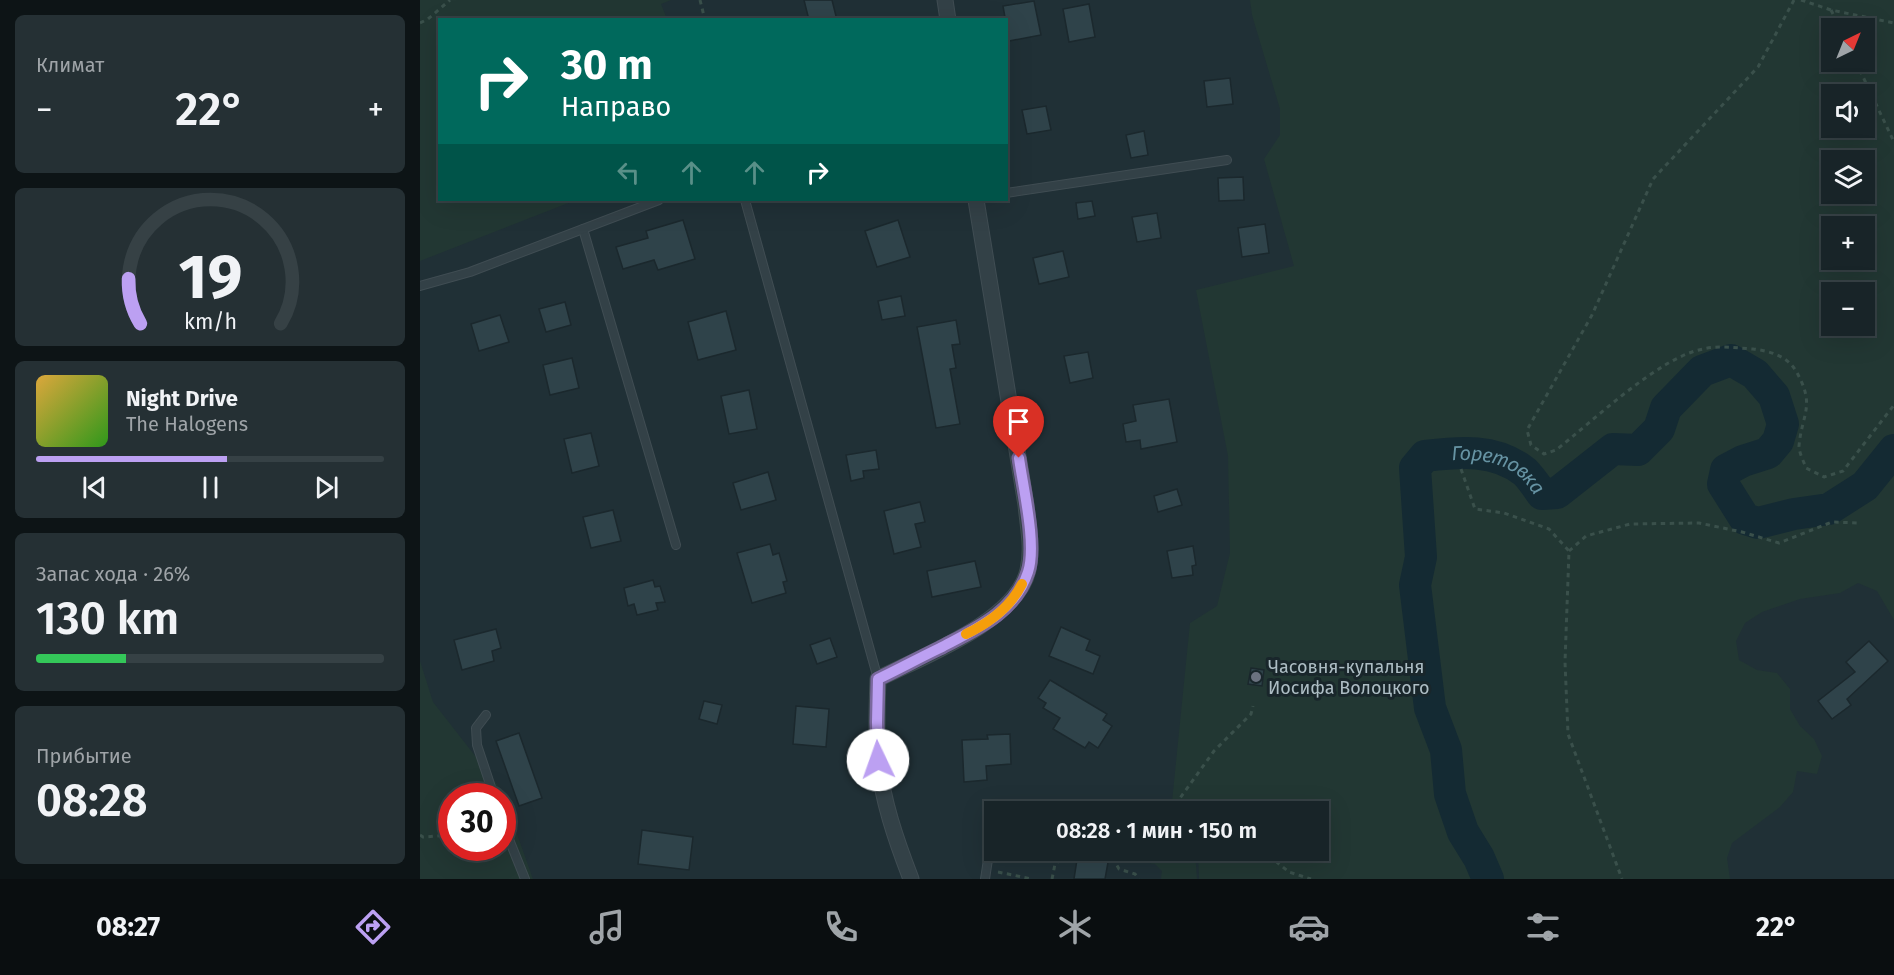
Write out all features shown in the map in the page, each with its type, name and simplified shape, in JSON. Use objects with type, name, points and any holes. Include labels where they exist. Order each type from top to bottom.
[{"type":"street","points":[[946,0],[948,18]]},
{"type":"street","points":[[912,879],[890,818],[878,760],[878,679],[982,626],[1002,611],[1016,595],[1028,571],[1030,549],[1026,505],[976,201]]},
{"type":"lane","points":[[1008,193],[1227,160]]},
{"type":"lane","points":[[420,286],[470,272],[656,201]]},
{"type":"lane","points":[[745,201],[878,679]]},
{"type":"lane","points":[[583,228],[676,545]]},
{"type":"lane","points":[[486,715],[476,728],[477,745],[490,783]]},
{"type":"lane","points":[[516,857],[525,879]]},
{"type":"lane","points":[[985,879],[988,861]]},
{"type":"path","points":[[420,23],[450,0]]},
{"type":"path","points":[[700,0],[704,18]]},
{"type":"path","points":[[1794,0],[1758,67],[1653,179],[1592,315],[1527,430],[1531,445],[1544,454],[1556,450],[1665,365],[1700,349],[1719,346],[1759,350],[1780,355],[1795,369],[1804,387],[1808,408],[1799,448],[1806,468],[1824,477],[1844,471],[1894,405]]},
{"type":"path","points":[[1801,0],[1831,10],[1894,23]]},
{"type":"path","points":[[1831,10],[1835,18]]},
{"type":"path","points":[[1861,72],[1894,142]]},
{"type":"path","points":[[1461,469],[1475,509],[1504,513],[1549,530],[1569,551],[1565,662],[1568,735],[1622,879]]},
{"type":"path","points":[[1569,551],[1586,536],[1630,524],[1698,523],[1742,532],[1779,543],[1832,522],[1859,523]]},
{"type":"path","points":[[1178,801],[1214,751],[1251,714],[1253,706]]},
{"type":"path","points":[[420,835],[423,837],[438,836]]},
{"type":"path","points":[[1052,879],[1055,864],[1059,861]]},
{"type":"path","points":[[1275,861],[1288,872],[1311,879]]},
{"type":"path","points":[[1114,862],[1119,869],[1135,874],[1139,879]]},
{"type":"path","points":[[1014,875],[1032,879]]},
{"type":"green space","points":[[420,0],[671,0],[661,4],[667,18],[438,18],[438,201],[573,201],[420,261]]},
{"type":"green space","points":[[1250,0],[1894,0],[1894,620],[1877,591],[1858,583],[1840,593],[1800,599],[1762,612],[1745,623],[1736,641],[1739,660],[1757,670],[1777,673],[1790,689],[1790,709],[1800,726],[1814,739],[1822,756],[1817,774],[1797,771],[1793,792],[1780,807],[1732,843],[1727,858],[1730,879],[1199,879],[1198,861],[1329,861],[1329,801],[1172,801],[1190,623],[1217,606],[1230,553],[1228,456],[1196,290],[1294,266],[1264,159],[1280,135],[1280,109],[1252,15]]},
{"type":"green space","points":[[420,661],[433,702],[496,783],[438,783],[438,861],[516,861],[516,831],[533,879],[420,879]]},
{"type":"green space","points":[[1139,861],[1196,861],[1197,879],[1161,879],[1162,871],[1155,864]]},
{"type":"building","points":[[804,0],[832,0],[836,18],[808,18]]},
{"type":"building","points":[[1034,1],[1041,35],[1009,41],[1008,18],[1005,18],[1003,6]]},
{"type":"building","points":[[1089,4],[1095,37],[1069,42],[1063,9]]},
{"type":"building","points":[[1230,78],[1233,104],[1207,107],[1204,81]]},
{"type":"building","points":[[1046,106],[1051,130],[1027,134],[1022,110]]},
{"type":"building","points":[[1144,131],[1148,155],[1131,158],[1126,135]]},
{"type":"building","points":[[1243,177],[1244,200],[1219,201],[1218,178]]},
{"type":"building","points":[[1092,201],[1095,216],[1078,219],[1076,203]]},
{"type":"building","points":[[1157,213],[1161,238],[1137,242],[1132,217]]},
{"type":"building","points":[[683,220],[695,259],[658,270],[654,260],[623,269],[616,247],[648,238],[646,231]]},
{"type":"building","points":[[898,220],[910,257],[877,267],[865,231]]},
{"type":"building","points":[[1265,224],[1269,253],[1242,257],[1238,228]]},
{"type":"building","points":[[1063,251],[1069,277],[1039,284],[1033,258]]},
{"type":"building","points":[[901,296],[905,316],[882,320],[878,301]]},
{"type":"building","points":[[565,302],[571,325],[546,332],[539,309]]},
{"type":"building","points":[[726,311],[736,350],[698,360],[688,322]]},
{"type":"building","points":[[500,315],[509,342],[479,351],[471,324]]},
{"type":"building","points":[[956,320],[960,344],[952,345],[956,368],[950,369],[960,424],[936,428],[917,327]]},
{"type":"building","points":[[1088,352],[1093,378],[1070,383],[1064,356]]},
{"type":"building","points":[[572,358],[579,388],[550,395],[543,365]]},
{"type":"building","points":[[749,390],[757,429],[729,434],[721,396]]},
{"type":"building","points":[[1169,399],[1177,442],[1141,449],[1140,440],[1126,442],[1123,424],[1136,421],[1133,405]]},
{"type":"building","points":[[591,433],[599,466],[572,473],[564,439]]},
{"type":"building","points":[[876,450],[879,469],[863,471],[864,478],[851,481],[846,455]]},
{"type":"building","points":[[768,472],[776,500],[741,510],[733,483]]},
{"type":"building","points":[[1177,489],[1182,505],[1158,512],[1154,496]]},
{"type":"building","points":[[920,502],[925,522],[915,524],[921,547],[894,554],[884,511]]},
{"type":"building","points":[[613,510],[621,541],[591,548],[583,517]]},
{"type":"building","points":[[770,544],[773,555],[779,553],[787,581],[783,582],[786,593],[752,603],[737,553]]},
{"type":"building","points":[[1193,546],[1196,565],[1192,566],[1193,575],[1172,578],[1167,551]]},
{"type":"building","points":[[975,561],[981,587],[932,597],[927,571]]},
{"type":"building","points":[[653,580],[655,587],[660,586],[665,602],[656,603],[658,610],[637,615],[634,604],[628,606],[624,588]]},
{"type":"building","points":[[1061,627],[1090,640],[1086,650],[1100,656],[1093,674],[1049,656]]},
{"type":"building","points":[[496,629],[501,648],[492,651],[494,661],[462,670],[454,640]]},
{"type":"building","points":[[830,638],[837,657],[817,664],[810,645]]},
{"type":"building","points":[[1869,641],[1888,661],[1847,699],[1851,705],[1832,719],[1818,701],[1855,672],[1846,662]]},
{"type":"building","name":"Часовня-купальня Иосифа Волоцкого","points":[[1251,668],[1264,670],[1262,686],[1248,684]]},
{"type":"building","points":[[1050,680],[1107,714],[1103,720],[1112,726],[1098,748],[1089,742],[1085,748],[1053,729],[1060,718],[1043,708],[1046,703],[1038,698]]},
{"type":"building","points":[[704,701],[722,705],[717,724],[699,719]]},
{"type":"building","points":[[796,706],[829,709],[826,747],[793,744]]},
{"type":"building","points":[[519,733],[542,798],[519,806],[516,798],[516,783],[511,783],[496,741]]},
{"type":"building","points":[[1010,734],[1011,764],[986,766],[987,780],[964,782],[962,740],[988,739],[987,735]]},
{"type":"building","points":[[642,830],[693,837],[689,870],[638,864]]},
{"type":"building","points":[[1077,861],[1108,861],[1105,879],[1074,879]]},
{"type":"waterway","name":"Горетовка","points":[[1488,879],[1479,858],[1463,832],[1450,794],[1446,750],[1430,708],[1415,585],[1421,557],[1415,468],[1425,456],[1451,453],[1489,455],[1514,464],[1525,472],[1542,494],[1557,493],[1613,449],[1638,450],[1659,429],[1666,408],[1702,371],[1731,360],[1755,374],[1774,396],[1783,424],[1778,441],[1768,453],[1743,461],[1726,470],[1723,484],[1745,519],[1758,523],[1794,514],[1829,509],[1865,486],[1894,450]]},
{"type":"slow traffic","points":[[966,634],[982,626],[1002,611],[1022,584]]},
{"type":"place","name":"Часовня-купальня Иосифа Волоцкого","points":[[1256,677]]},
{"type":"route","points":[[878,760],[878,679],[982,626],[1002,611],[1016,595],[1028,571],[1030,549],[1019,458]]}]
